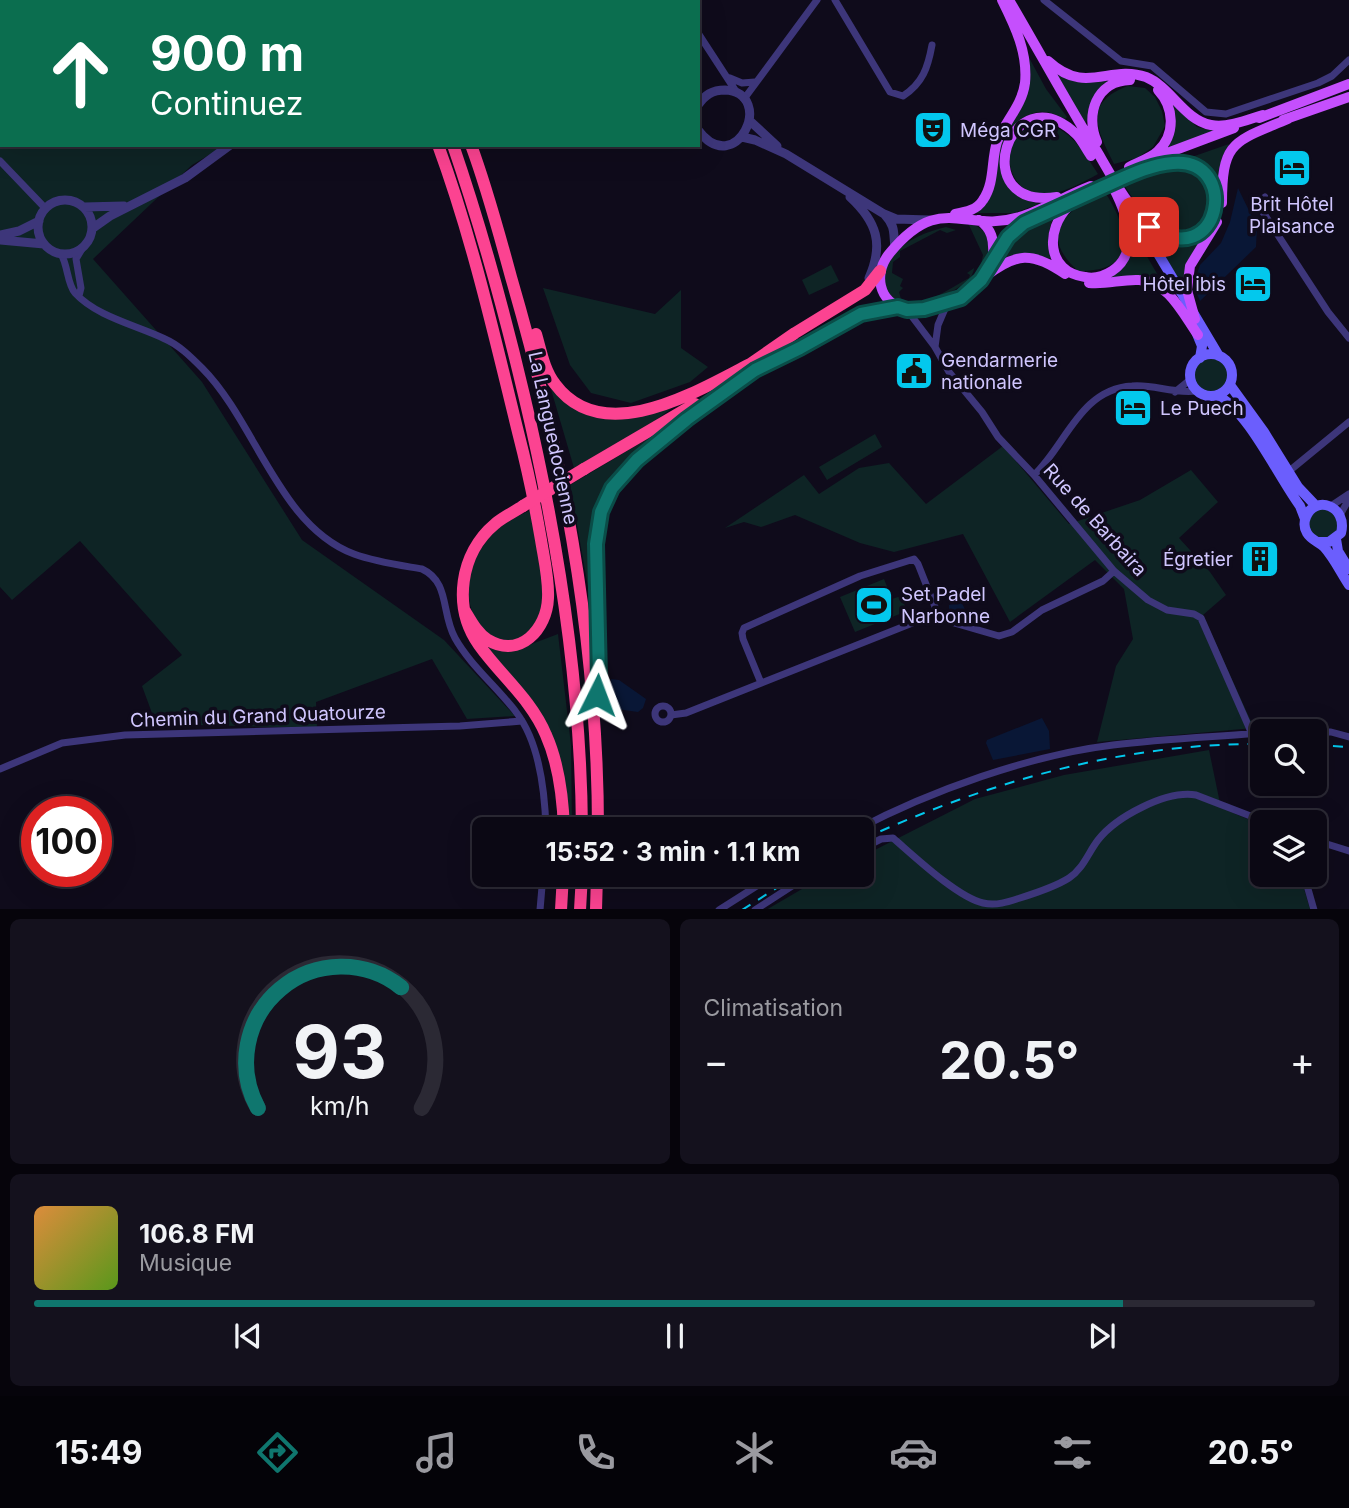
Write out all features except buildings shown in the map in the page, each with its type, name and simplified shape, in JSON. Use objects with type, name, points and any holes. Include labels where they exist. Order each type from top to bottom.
[{"type":"highway","points":[[439,147],[453,185],[496,340],[531,486],[548,589],[545,616],[540,629],[526,640],[513,645],[487,639],[475,628],[465,611]]},
{"type":"highway","name":"La Languedocienne","points":[[454,147],[502,302],[548,499],[569,630],[579,723],[583,817]]},
{"type":"highway","name":"La Languedocienne","points":[[472,147],[519,304],[563,493],[586,633],[594,710],[598,817]]},
{"type":"highway","points":[[594,710],[599,679],[596,544],[601,512],[620,477],[637,460],[795,332],[865,290],[880,271]]},
{"type":"highway","points":[[519,304],[535,332],[548,373],[567,398],[581,407],[618,414],[678,400],[800,348],[861,314],[902,308]]},
{"type":"highway","points":[[564,817],[556,761],[546,734],[530,706],[478,644],[465,611],[462,591],[465,570],[472,551],[496,523],[753,367]]},
{"type":"highway","points":[[561,909],[562,887]]},
{"type":"highway","points":[[580,909],[581,887]]},
{"type":"highway","points":[[596,909],[597,887]]},
{"type":"main road","points":[[1003,0],[1219,356]]},
{"type":"main road","points":[[1003,0],[1024,54],[1025,82],[1021,98],[997,142],[988,191],[976,208],[929,220],[895,247],[885,259],[880,271],[883,292],[902,308],[924,309],[961,298],[1007,260],[1023,257],[1049,262],[1080,282],[1150,282],[1170,296],[1198,335]]},
{"type":"main road","points":[[1009,0],[1106,172]]},
{"type":"main road","points":[[1028,33],[1048,61],[1065,74],[1081,78],[1130,74],[1147,78],[1161,86],[1194,117],[1210,125],[1234,124],[1264,116]]},
{"type":"main road","points":[[1106,172],[1092,131],[1091,115],[1103,91],[1112,84],[1136,80],[1160,91],[1171,114],[1171,126],[1167,140],[1157,153],[1130,171]]},
{"type":"main road","points":[[946,216],[979,220],[1023,216],[1264,116],[1349,84]]},
{"type":"main road","points":[[1153,166],[1188,151],[1349,97]]},
{"type":"main road","points":[[1072,197],[1037,198],[1019,190],[1011,181],[1003,160],[1006,146],[1024,123],[1037,117],[1050,117],[1064,124],[1078,135],[1106,172]]},
{"type":"main road","points":[[1195,319],[1187,290],[1190,266],[1217,222],[1222,206],[1224,164],[1229,152],[1238,142],[1288,119]]},
{"type":"main road","points":[[1117,190],[1149,227],[1163,236],[1184,239],[1196,235],[1209,224],[1217,196],[1208,178],[1194,166],[1177,162],[1130,171]]},
{"type":"main road","points":[[1072,197],[1057,219],[1052,232],[1055,254],[1071,272],[1085,278],[1100,276],[1119,265],[1129,244],[1128,228],[1117,190]]},
{"type":"main road","points":[[1117,190],[1198,335],[1202,346],[1200,358]]},
{"type":"main road","points":[[981,280],[1008,237],[1024,223],[1072,197]]},
{"type":"main road","points":[[979,220],[986,225],[994,242],[993,258]]},
{"type":"main road","points":[[1218,396],[1230,385],[1232,371],[1227,361],[1212,354],[1200,358],[1193,365],[1191,379],[1197,391],[1229,401],[1244,418],[1300,506],[1306,531],[1324,547],[1349,585]]},
{"type":"main road","points":[[1230,385],[1264,432],[1298,487],[1317,506]]},
{"type":"main road","points":[[1305,519],[1317,506],[1331,506],[1340,515],[1343,525],[1336,539],[1338,551],[1349,569]]},
{"type":"main road","points":[[1318,542],[1336,539]]},
{"type":"street","points":[[740,96],[755,82],[817,0]]},
{"type":"street","points":[[835,0],[890,92],[903,96],[915,88],[927,69],[932,45]]},
{"type":"street","points":[[1044,0],[1121,61],[1152,66],[1206,112],[1226,114],[1318,83],[1332,76],[1349,60]]},
{"type":"street","points":[[700,36],[749,109],[750,121],[742,137]]},
{"type":"street","points":[[727,75],[741,83],[755,82]]},
{"type":"street","points":[[701,97],[717,90],[729,90],[740,96]]},
{"type":"street","points":[[750,121],[786,154]]},
{"type":"street","points":[[700,133],[714,143],[725,145],[742,137],[755,140],[786,154],[884,214],[896,219],[929,220]]},
{"type":"street","points":[[93,228],[110,216],[185,178],[227,147]]},
{"type":"street","points":[[0,161],[46,209]]},
{"type":"street","points":[[839,187],[870,220],[876,236],[876,264],[865,290]]},
{"type":"street","points":[[1265,197],[1257,204],[1328,312],[1349,338]]},
{"type":"street","points":[[79,296],[81,288],[76,259],[89,240],[93,228],[91,217],[84,207],[71,200],[62,200],[46,209],[39,221],[38,231],[44,244],[61,254],[82,249]]},
{"type":"street","points":[[84,207],[133,205]]},
{"type":"street","points":[[884,214],[895,230],[895,247]]},
{"type":"street","points":[[0,237],[39,221]]},
{"type":"street","points":[[0,237],[44,244]]},
{"type":"street","points":[[61,254],[73,291],[90,306],[174,344],[204,370],[226,398],[305,521],[352,553],[373,560],[422,569],[432,574],[438,581],[446,618],[454,636],[522,721],[535,753],[545,817]]},
{"type":"street","points":[[934,347],[938,325],[947,303]]},
{"type":"street","name":"Rue de Barbaira","points":[[902,308],[934,347],[949,372],[982,412],[998,437],[1034,475],[1114,570],[1158,605],[1167,610],[1194,614],[1200,618],[1250,730]]},
{"type":"street","points":[[1173,393],[1191,379]]},
{"type":"street","points":[[1034,475],[1046,464],[1080,413],[1103,394],[1133,386],[1173,393],[1197,391]]},
{"type":"street","points":[[1288,472],[1349,422]]},
{"type":"street","points":[[1331,506],[1349,494]]},
{"type":"street","points":[[1340,515],[1349,499]]},
{"type":"street","points":[[761,683],[743,639],[744,628],[860,576],[914,559],[939,617]]},
{"type":"street","points":[[671,715],[686,713],[922,618],[939,617],[999,636],[1012,632],[1042,610],[1103,581],[1114,570]]},
{"type":"street","name":"Chemin du Grand Quatourze","points":[[0,769],[62,743],[125,735],[460,726],[522,721]]},
{"type":"street","points":[[1327,732],[1349,737]]},
{"type":"street","points":[[874,822],[946,789],[1068,753],[1111,745],[1250,734]]},
{"type":"street","points":[[874,842],[893,838],[960,891],[983,903],[1003,904],[1070,878],[1083,865],[1098,840],[1112,825],[1163,798],[1184,793],[1196,794],[1250,816]]},
{"type":"street","points":[[1327,844],[1349,851]]},
{"type":"street","points":[[540,909],[541,887]]},
{"type":"street","points":[[719,909],[755,887]]},
{"type":"street","points":[[755,909],[791,887]]},
{"type":"street","points":[[1308,887],[1314,909]]},
{"type":"green space","points":[[1026,52],[1046,89],[1067,117],[1065,119],[1043,112],[1028,115],[1011,130],[1001,152],[1000,164],[1002,175],[1010,189],[1017,195],[1039,204],[1014,213],[973,213],[982,207],[1000,144],[1016,115]]},
{"type":"green space","points":[[1056,76],[1091,82],[1110,81],[1085,124]]},
{"type":"green space","points":[[1128,86],[1145,88],[1155,97],[1165,126],[1153,147],[1137,158],[1114,164],[1097,119],[1104,101]]},
{"type":"green space","points":[[1168,99],[1197,127],[1214,131],[1164,151]]},
{"type":"green space","points":[[1041,123],[1051,125],[1068,135],[1098,174],[1051,194],[1036,194],[1019,184],[1010,167],[1011,148],[1021,132]]},
{"type":"green space","points":[[1229,144],[1222,157],[1218,187],[1206,168],[1186,159]]},
{"type":"green space","points":[[0,147],[223,147],[192,165],[93,259],[202,382],[302,540],[444,640],[515,716],[467,719],[432,659],[316,702],[317,728],[156,724],[142,686],[182,655],[80,541],[12,600],[0,587]]},
{"type":"green space","points":[[1181,167],[1206,182],[1211,195],[1211,205],[1201,223],[1184,233],[1174,233],[1151,221],[1124,185],[1164,168]]},
{"type":"green space","points":[[1105,192],[1120,221],[1123,234],[1120,257],[1111,265],[1078,271],[1059,246],[1061,224],[1078,207]]},
{"type":"green space","points":[[1055,214],[1048,237],[1053,259],[1021,253],[1002,258],[1013,237]]},
{"type":"green space","points":[[968,223],[978,227],[988,237],[988,251],[979,274],[983,255]]},
{"type":"green space","points":[[946,227],[956,230],[947,233],[940,230],[900,251],[900,257],[893,262],[892,273],[903,279],[900,286],[903,288],[899,292],[901,299],[917,302],[945,292],[969,278],[967,273],[974,268],[969,280],[929,304],[906,305],[897,300],[885,285],[884,275],[894,254],[918,237]]},
{"type":"green space","points":[[1134,234],[1163,284],[1107,279],[1120,270],[1131,256]]},
{"type":"green space","points":[[1203,236],[1183,278],[1178,281],[1155,239],[1179,244]]},
{"type":"green space","points":[[831,265],[839,281],[809,295],[802,280]]},
{"type":"green space","points":[[543,288],[655,314],[681,290],[681,348],[708,367],[690,382],[631,403],[591,393],[570,365]]},
{"type":"green space","points":[[1212,357],[1224,363],[1230,375],[1224,387],[1212,393],[1200,387],[1194,375],[1200,363]]},
{"type":"green space","points":[[548,379],[580,409],[676,405],[656,420],[574,468]]},
{"type":"green space","points":[[659,432],[610,486],[592,594],[589,593],[570,485]]},
{"type":"green space","points":[[875,434],[882,447],[827,480],[819,467]]},
{"type":"green space","points":[[1003,446],[1069,524],[1140,500],[1191,470],[1218,502],[1179,538],[1210,572],[1226,595],[1203,615],[1250,719],[1250,728],[1097,742],[1116,666],[1133,639],[1124,589],[1095,560],[1010,622],[963,534],[894,552],[860,543],[795,515],[761,527],[744,522],[725,528],[804,475],[819,494],[859,468],[889,463],[926,504]]},
{"type":"green space","points":[[1323,509],[1329,510],[1337,518],[1337,530],[1329,538],[1323,539],[1317,538],[1309,530],[1308,524],[1309,518],[1317,510]]},
{"type":"green space","points":[[531,510],[542,569],[544,600],[537,627],[512,642],[491,637],[481,628],[470,606],[470,575],[483,545],[494,532]]},
{"type":"green space","name":"Set Padel Narbonne","points":[[884,579],[892,599],[901,596],[907,611],[855,632],[840,597]]},
{"type":"green space","points":[[558,634],[571,745],[572,817],[565,817],[558,760],[477,638],[529,645]]},
{"type":"green space","points":[[1209,750],[1221,808],[1250,820],[1250,887],[1304,887],[1310,909],[768,909],[805,887],[874,887],[874,850],[975,799],[1064,775]]},
{"type":"water","points":[[1238,188],[1257,227],[1256,247],[1200,301],[1193,285],[1200,265],[1221,243],[1230,222]]},
{"type":"water","points":[[961,601],[968,616],[966,617],[949,611],[949,605]]},
{"type":"water","points":[[611,679],[619,680],[646,699],[643,708],[638,712],[617,709],[612,705]]},
{"type":"water","points":[[1042,718],[1049,731],[1050,749],[993,760],[987,740]]},
{"type":"railway","points":[[874,834],[959,800],[1057,770],[1159,750],[1250,744]]},
{"type":"railway","points":[[1327,746],[1349,747]]},
{"type":"railway","points":[[744,909],[778,887]]},
{"type":"place","name":"Méga CGR","points":[[933,130]]},
{"type":"place","name":"Brit Hôtel Plaisance","points":[[1292,168]]},
{"type":"place","name":"Hôtel ibis","points":[[1253,284]]},
{"type":"place","name":"Gendarmerie nationale","points":[[914,371]]},
{"type":"place","name":"Le Puech","points":[[1133,408]]},
{"type":"place","name":"Égretier","points":[[1260,559]]},
{"type":"place","name":"Set Padel Narbonne","points":[[874,605]]},
{"type":"route","points":[[597,695],[599,679],[596,544],[601,512],[620,477],[651,448],[755,370],[861,314],[876,309],[898,307],[907,310],[924,309],[961,298],[981,280],[1008,237],[1024,223],[1153,166],[1177,162],[1194,166],[1208,178],[1217,196],[1214,211],[1209,224],[1196,235],[1173,239],[1149,227]]}]
